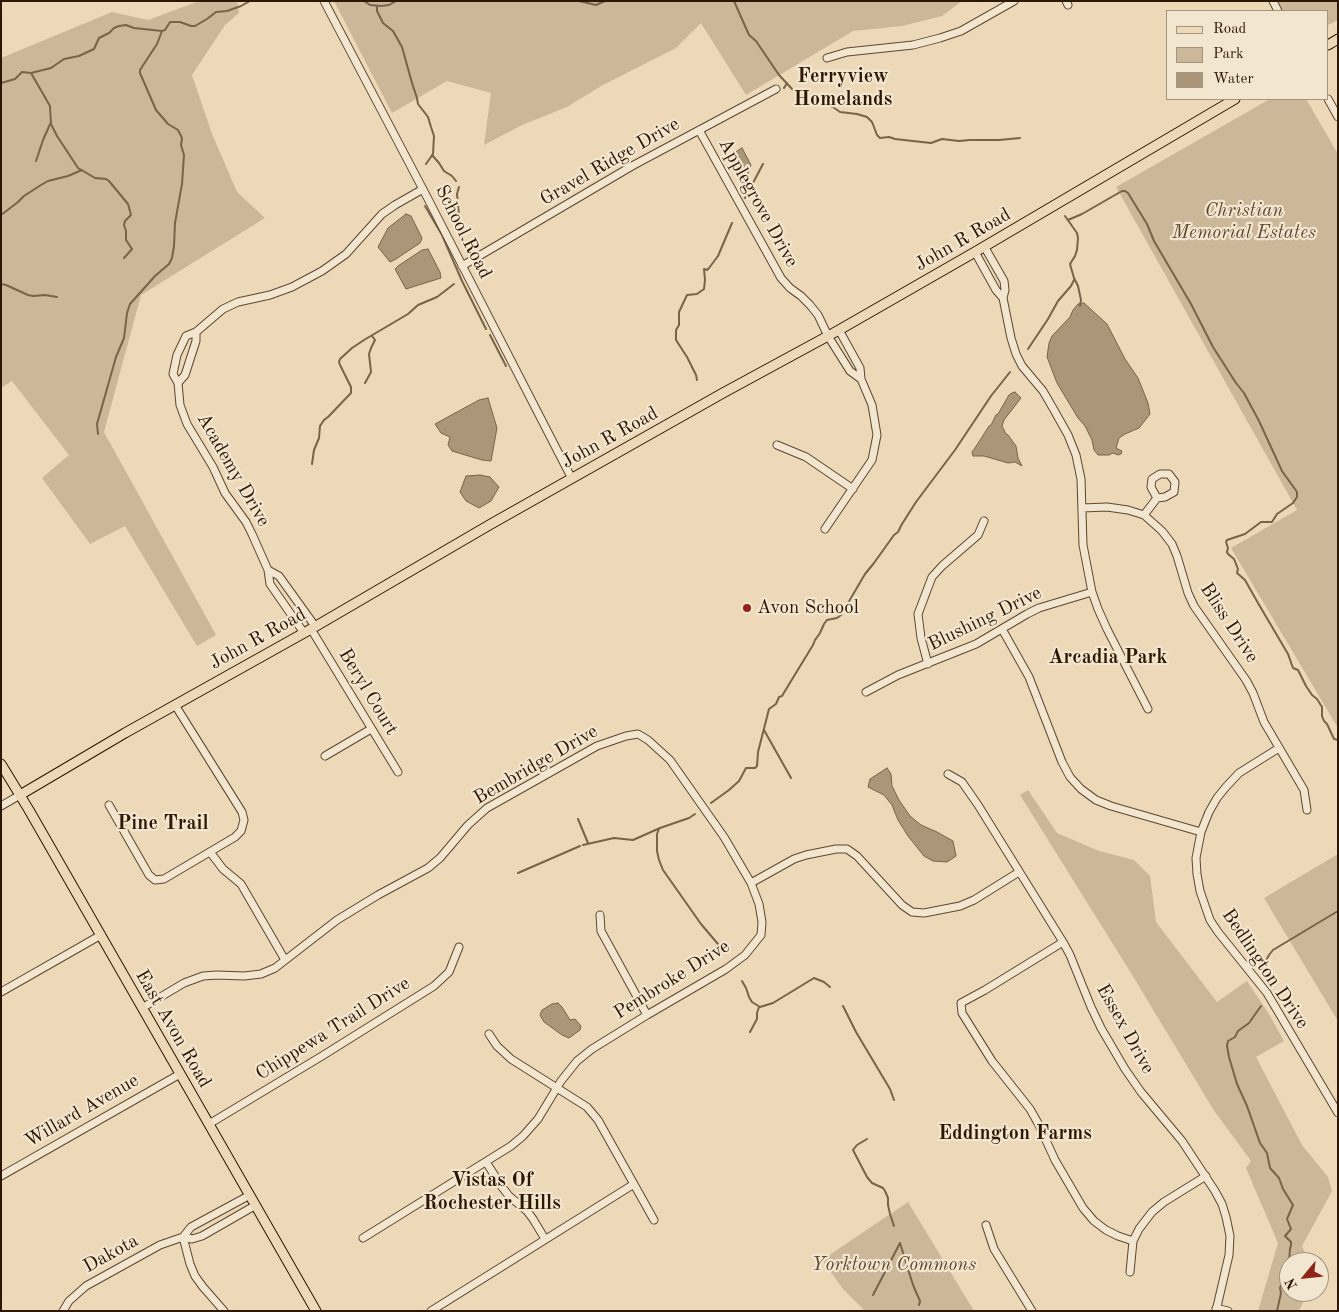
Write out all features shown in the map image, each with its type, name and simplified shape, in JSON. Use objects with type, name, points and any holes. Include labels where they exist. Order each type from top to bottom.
[{"type":"main road","name":"John R Road","points":[[20,795],[723,393],[839,330],[1233,100]]},
{"type":"main road","name":"East Avon Road","points":[[1,764],[316,1311]]},
{"type":"street","name":"School Road","points":[[324,1],[572,479]]},
{"type":"street","points":[[827,58],[847,52],[913,44],[940,38],[961,31],[1014,1]]},
{"type":"street","name":"Gravel Ridge Drive","points":[[462,266],[632,166],[776,89]]},
{"type":"street","points":[[1329,100],[1338,117]]},
{"type":"street","name":"Applegrove Drive","points":[[699,130],[781,278],[810,305],[818,315],[828,336],[850,371],[861,378]]},
{"type":"street","name":"Academy Drive","points":[[310,629],[270,584],[268,570],[246,522],[225,493],[187,424],[180,405],[178,383],[173,374],[177,355],[186,336],[196,332],[223,309],[238,302],[292,287],[322,271],[346,254],[382,214],[423,189]]},
{"type":"street","points":[[984,246],[1004,281],[1005,290],[1003,298],[1010,338],[1016,354],[1068,435],[1076,455],[1081,479],[1083,545],[1092,592],[1107,629],[1148,709]]},
{"type":"street","points":[[974,252],[996,290],[1003,298]]},
{"type":"street","points":[[825,529],[872,460],[877,435],[872,405],[861,378],[860,368],[839,330]]},
{"type":"street","points":[[178,383],[185,375],[196,341],[196,332]]},
{"type":"street","points":[[777,444],[806,457],[853,489]]},
{"type":"street","points":[[1144,515],[1157,498]]},
{"type":"street","name":"Bliss Drive","points":[[1082,508],[1107,507],[1128,510],[1144,515],[1162,531],[1172,544],[1194,606],[1246,680],[1264,722],[1304,790],[1307,810]]},
{"type":"street","points":[[928,664],[918,614],[932,577],[978,535],[984,521]]},
{"type":"street","name":"Academy Drive","points":[[268,570],[280,576],[310,629]]},
{"type":"street","name":"Blushing Drive","points":[[866,692],[898,676],[976,644],[1039,608],[1092,592]]},
{"type":"street","name":"Beryl Court","points":[[310,629],[398,772]]},
{"type":"street","points":[[1002,629],[1029,677],[1062,762],[1070,777],[1081,789],[1096,800],[1110,806],[1201,832]]},
{"type":"street","points":[[109,805],[149,876],[155,880],[164,879],[235,837],[241,831],[244,820],[242,812],[175,705]]},
{"type":"street","points":[[325,756],[371,729]]},
{"type":"street","name":"Bembridge Drive","points":[[142,1008],[184,983],[203,976],[217,974],[244,976],[261,974],[274,968],[336,920],[428,868],[440,858],[468,825],[488,808],[596,746],[626,736],[638,734],[648,740],[670,760],[724,837],[751,884]]},
{"type":"street","name":"Bedlington Drive","points":[[1279,748],[1239,773],[1225,788],[1209,812],[1201,832],[1196,858],[1197,874],[1200,891],[1210,920],[1267,992],[1338,1113]]},
{"type":"street","name":"Essex Drive","points":[[948,774],[962,782],[978,805],[1063,942],[1091,1007],[1112,1047],[1141,1092],[1182,1141],[1206,1176],[1222,1204],[1230,1236],[1229,1255],[1216,1309]]},
{"type":"street","name":"John R Road","points":[[1,806],[20,795]]},
{"type":"street","points":[[751,884],[794,859],[836,849],[847,849],[873,873],[902,905],[912,912],[924,912],[960,906],[974,900],[1019,872]]},
{"type":"street","points":[[210,852],[223,868],[241,884],[285,960]]},
{"type":"street","name":"Pembroke Drive","points":[[363,1238],[511,1146],[538,1119],[557,1088],[577,1061],[592,1049],[647,1015],[726,969],[754,945],[761,935],[762,922],[759,904],[751,884]]},
{"type":"street","points":[[600,915],[600,931],[647,1015]]},
{"type":"street","points":[[1,992],[101,935]]},
{"type":"street","points":[[1063,942],[961,1003],[962,1013],[996,1068],[1030,1109],[1040,1125],[1055,1160],[1083,1208],[1094,1221],[1106,1230],[1133,1241]]},
{"type":"street","name":"Chippewa Trail Drive","points":[[209,1124],[434,986],[449,972],[459,947]]},
{"type":"street","points":[[489,1034],[497,1046],[511,1059],[587,1107],[598,1120],[654,1220]]},
{"type":"street","name":"Willard Avenue","points":[[1,1176],[180,1074]]},
{"type":"street","points":[[486,1162],[502,1187],[513,1200],[527,1211],[545,1239]]},
{"type":"street","points":[[1130,1272],[1133,1241],[1139,1229],[1152,1212],[1164,1202],[1206,1176]]},
{"type":"street","points":[[431,1311],[634,1184]]},
{"type":"street","name":"Dakota","points":[[183,1237],[191,1227],[250,1194]]},
{"type":"street","name":"Dakota","points":[[63,1311],[69,1301],[86,1286],[160,1245],[183,1237],[192,1239],[202,1236],[256,1205]]},
{"type":"street","points":[[986,1224],[994,1249],[1032,1311]]},
{"type":"street","points":[[183,1237],[195,1276],[224,1311]]},
{"type":"street","points":[[1216,1309],[1228,1311]]},
{"type":"green space","points":[[199,1],[237,1],[239,13],[225,25],[192,75],[212,134],[237,192],[265,218],[141,295],[104,432],[216,635],[197,646],[125,526],[90,544],[42,478],[69,455],[12,381],[1,388],[1,58],[112,12],[148,20]]},
{"type":"green space","points":[[334,1],[962,1],[942,16],[902,26],[853,31],[746,95],[701,23],[676,48],[603,85],[567,107],[522,125],[484,145],[491,93],[447,81],[392,113]]},
{"type":"green space","points":[[1277,1],[1338,1],[1338,20],[1329,24],[1329,10],[1282,10]]},
{"type":"green space","name":"Christian Memorial Estates","points":[[1268,100],[1307,100],[1338,154],[1338,728],[1231,548],[1297,510],[1116,187]]},
{"type":"green space","points":[[1028,790],[1057,833],[1099,851],[1134,860],[1150,876],[1156,922],[1217,1002],[1247,981],[1284,1041],[1256,1057],[1302,1145],[1328,1177],[1332,1191],[1302,1246],[1305,1252],[1279,1252],[1279,1302],[1303,1302],[1299,1311],[1258,1311],[1278,1243],[1246,1168],[1251,1161],[1213,1109],[1020,795]]},
{"type":"green space","points":[[1338,854],[1338,1021],[1264,898]]},
{"type":"green space","name":"Yorktown Commons","points":[[908,1202],[974,1311],[865,1311],[843,1289],[822,1260]]},
{"type":"water","points":[[742,148],[751,165],[747,177],[743,179],[737,173],[729,156]]},
{"type":"water","points":[[406,214],[411,216],[422,238],[420,243],[390,262],[378,247],[388,228]]},
{"type":"water","points":[[428,249],[440,272],[441,278],[406,289],[395,269],[422,250]]},
{"type":"water","points":[[1084,303],[1107,324],[1125,359],[1138,378],[1148,403],[1150,414],[1139,428],[1119,438],[1116,448],[1122,451],[1118,455],[1113,453],[1098,455],[1094,450],[1092,440],[1085,426],[1078,418],[1057,383],[1047,357],[1052,336],[1070,317],[1078,304]]},
{"type":"water","points":[[1015,392],[1021,398],[1004,420],[1002,426],[1016,446],[1018,458],[1022,466],[1015,462],[1008,463],[984,456],[973,456],[972,452],[1009,395]]},
{"type":"water","points":[[488,398],[497,428],[491,461],[452,451],[448,445],[450,437],[441,433],[435,424],[479,400]]},
{"type":"water","points":[[480,475],[490,477],[499,487],[491,501],[479,508],[466,501],[460,492],[466,476]]},
{"type":"water","points":[[887,768],[891,774],[892,786],[910,816],[921,825],[953,841],[956,856],[947,862],[933,861],[924,856],[908,836],[898,820],[892,805],[884,795],[868,787],[870,779]]},
{"type":"water","points":[[558,1003],[570,1020],[575,1019],[581,1026],[580,1030],[569,1038],[544,1022],[540,1015],[542,1010]]},
{"type":"waterway","points":[[98,434],[97,424],[116,357],[124,338],[130,304],[155,276],[169,264],[172,258],[175,223],[182,184],[184,155],[181,145],[182,138],[178,130],[168,124],[156,110],[140,70],[157,44],[162,31],[165,30],[170,22],[180,22],[195,26],[216,12],[227,11],[250,1]]},
{"type":"waterway","points":[[364,1],[370,5],[381,6],[389,5],[396,1]]},
{"type":"waterway","points":[[527,1],[535,1]]},
{"type":"waterway","points":[[579,1],[596,5],[605,1]]},
{"type":"waterway","points":[[734,1],[749,35],[756,41],[779,75],[793,90],[798,94],[833,107],[840,112],[867,117],[872,122],[880,138],[889,137],[931,143],[942,139],[959,141],[1020,138]]},
{"type":"waterway","points":[[377,6],[377,11],[383,23],[393,31],[402,47],[418,104],[428,117],[434,136],[433,154],[426,164]]},
{"type":"waterway","points":[[1,83],[15,79],[22,72],[31,73],[51,68],[64,59],[79,56],[94,49],[99,38],[119,26],[126,25],[134,28],[162,31]]},
{"type":"waterway","points":[[31,73],[50,106],[51,124],[78,168],[95,178],[109,181],[128,204],[131,215],[124,225],[126,240],[132,249],[124,258]]},
{"type":"waterway","points":[[784,88],[787,83]]},
{"type":"waterway","points":[[36,161],[51,122]]},
{"type":"waterway","points":[[432,155],[444,171],[456,181]]},
{"type":"waterway","points":[[745,198],[763,164]]},
{"type":"waterway","points":[[1,215],[24,196],[48,181],[82,170]]},
{"type":"waterway","points":[[459,187],[457,194],[458,225],[464,245]]},
{"type":"waterway","points":[[1068,220],[1122,191],[1128,193],[1147,224],[1154,241],[1191,304],[1213,347],[1244,393],[1282,471],[1297,492],[1297,497],[1293,503],[1277,514],[1272,522],[1261,522],[1245,534],[1227,540],[1227,552],[1234,559],[1238,569],[1237,573],[1245,580],[1288,654],[1293,668],[1298,670],[1306,686],[1322,707],[1324,721],[1334,739],[1338,740]]},
{"type":"waterway","points":[[425,206],[442,235],[486,329]]},
{"type":"waterway","points":[[1065,216],[1077,233],[1078,238],[1077,250],[1070,264],[1078,286],[1081,300],[1080,306]]},
{"type":"waterway","points":[[697,380],[687,357],[676,340],[679,312],[687,295],[697,294],[704,289],[704,269],[707,270],[718,256],[732,223]]},
{"type":"waterway","points":[[1028,349],[1058,301],[1074,280]]},
{"type":"waterway","points":[[1,284],[28,295],[57,297]]},
{"type":"waterway","points":[[312,464],[320,426],[351,393],[351,387],[339,362],[340,359],[364,340],[408,314],[418,305],[437,297],[454,284]]},
{"type":"waterway","points":[[490,335],[506,366]]},
{"type":"waterway","points":[[365,383],[371,372],[369,354],[375,340],[372,336]]},
{"type":"waterway","points":[[711,803],[739,781],[746,768],[755,768],[757,766],[758,752],[769,709],[782,696],[824,624],[827,620],[841,615],[865,574],[898,532],[916,502],[1010,372]]},
{"type":"waterway","points":[[764,730],[791,778]]},
{"type":"waterway","points":[[583,845],[614,838],[633,840],[695,814]]},
{"type":"waterway","points":[[578,819],[588,843]]},
{"type":"waterway","points":[[659,829],[657,834],[657,851],[663,870],[701,924],[723,950]]},
{"type":"waterway","points":[[518,873],[580,846]]},
{"type":"waterway","points":[[1264,964],[1273,950],[1338,911]]},
{"type":"waterway","points":[[742,981],[752,1002],[760,1007],[773,1003],[814,978],[830,987]]},
{"type":"waterway","points":[[843,1006],[890,1089],[894,1100]]},
{"type":"waterway","points":[[1261,1006],[1249,1023],[1238,1031],[1235,1037],[1228,1041],[1227,1046],[1237,1084],[1260,1143],[1267,1153],[1270,1168],[1279,1178],[1283,1189],[1293,1205],[1287,1219],[1291,1229],[1285,1236],[1291,1242],[1289,1261],[1283,1274],[1277,1311]]},
{"type":"waterway","points":[[750,1032],[757,1019],[759,1007]]},
{"type":"waterway","points":[[867,1139],[853,1150],[867,1177],[872,1183],[883,1188],[885,1191],[894,1226]]},
{"type":"waterway","points":[[900,1243],[920,1301],[919,1305]]},
{"type":"waterway","points":[[873,1295],[900,1243]]},
{"type":"place","name":"Avon School","points":[[747,608]]},
{"type":"district","name":"Ferryview Homelands","points":[[843,88]]},
{"type":"district","name":"Arcadia Park","points":[[1108,658]]},
{"type":"district","name":"Pine Trail","points":[[163,824]]},
{"type":"district","name":"Eddington Farms","points":[[1015,1134]]},
{"type":"district","name":"Vistas Of Rochester Hills","points":[[492,1192]]}]
